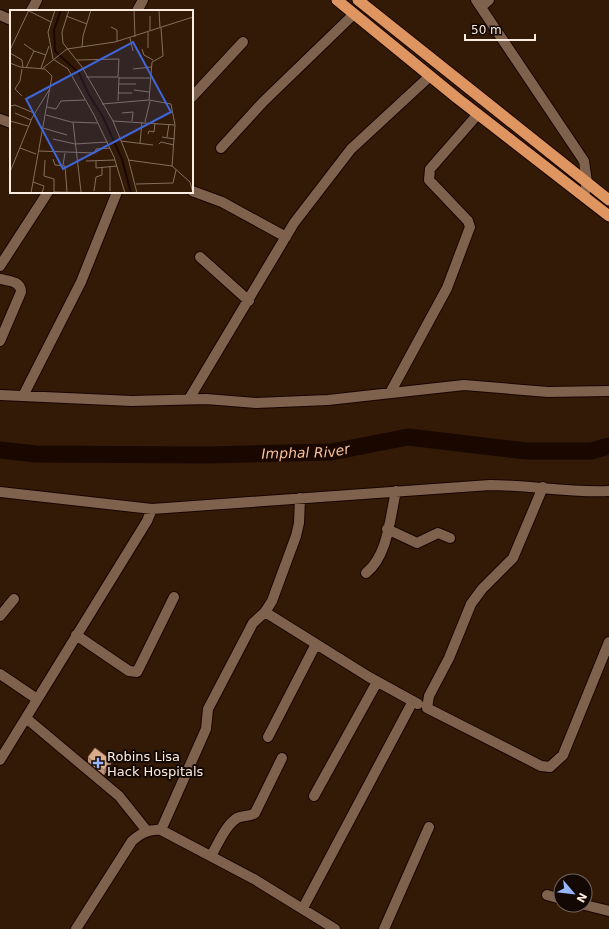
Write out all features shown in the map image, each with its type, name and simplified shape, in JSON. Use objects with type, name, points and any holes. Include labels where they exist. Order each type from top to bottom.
[{"type":"highway","points":[[337,0],[430,76],[609,216]]},
{"type":"highway","points":[[358,0],[609,200]]},
{"type":"street","points":[[32,10],[37,0]]},
{"type":"street","points":[[138,10],[143,0]]},
{"type":"street","points":[[489,0],[478,4],[584,161],[587,182],[584,196]]},
{"type":"street","points":[[221,148],[263,102],[354,14]]},
{"type":"street","points":[[0,15],[10,20]]},
{"type":"street","points":[[193,96],[243,42]]},
{"type":"street","points":[[189,399],[249,301],[294,223],[347,154],[430,76]]},
{"type":"street","points":[[390,393],[447,288],[470,227],[468,221],[429,180],[430,169],[478,114]]},
{"type":"street","points":[[0,119],[10,123]]},
{"type":"street","points":[[193,191],[222,202],[286,237]]},
{"type":"street","points":[[0,266],[47,193]]},
{"type":"street","points":[[23,396],[81,282],[117,193]]},
{"type":"street","points":[[200,257],[249,301]]},
{"type":"street","points":[[0,279],[19,284],[21,292],[0,341]]},
{"type":"street","points":[[0,395],[132,401],[206,399],[256,403],[328,400],[464,385],[548,392],[609,391]]},
{"type":"street","points":[[0,492],[152,509],[490,485],[609,491]]},
{"type":"street","points":[[427,708],[429,696],[449,658],[471,604],[482,589],[513,558],[543,487]]},
{"type":"street","points":[[366,573],[379,560],[396,491]]},
{"type":"street","points":[[161,830],[206,729],[208,709],[253,623],[265,612],[272,600],[296,536],[299,523],[300,498]]},
{"type":"street","points":[[0,760],[147,521],[152,509]]},
{"type":"street","points":[[387,530],[417,543],[424,541],[438,533],[450,538]]},
{"type":"street","points":[[76,635],[129,671],[137,672],[174,597]]},
{"type":"street","points":[[0,616],[14,599]]},
{"type":"street","points":[[265,612],[377,682],[541,766],[550,767],[562,755],[609,642]]},
{"type":"street","points":[[268,737],[316,644]]},
{"type":"street","points":[[0,674],[37,699]]},
{"type":"street","points":[[314,796],[377,682]]},
{"type":"street","points":[[303,908],[413,701]]},
{"type":"street","points":[[26,718],[119,796],[147,831]]},
{"type":"street","points":[[211,856],[233,822],[238,818],[254,815],[282,758]]},
{"type":"street","points":[[384,929],[429,827]]},
{"type":"street","points":[[76,929],[128,848],[139,835],[147,831],[161,830],[254,879],[335,929]]},
{"type":"street","points":[[547,895],[553,897]]},
{"type":"street","points":[[593,907],[609,911]]},
{"type":"building","points":[[95,748],[111,760],[104,770],[88,757]]},
{"type":"waterway","name":"Imphal River","points":[[0,450],[36,454],[207,455],[331,452],[408,437],[526,451],[591,451],[609,446]]},
{"type":"place","name":"Robins Lisa Hack Hospitals","points":[[98,763]]}]
